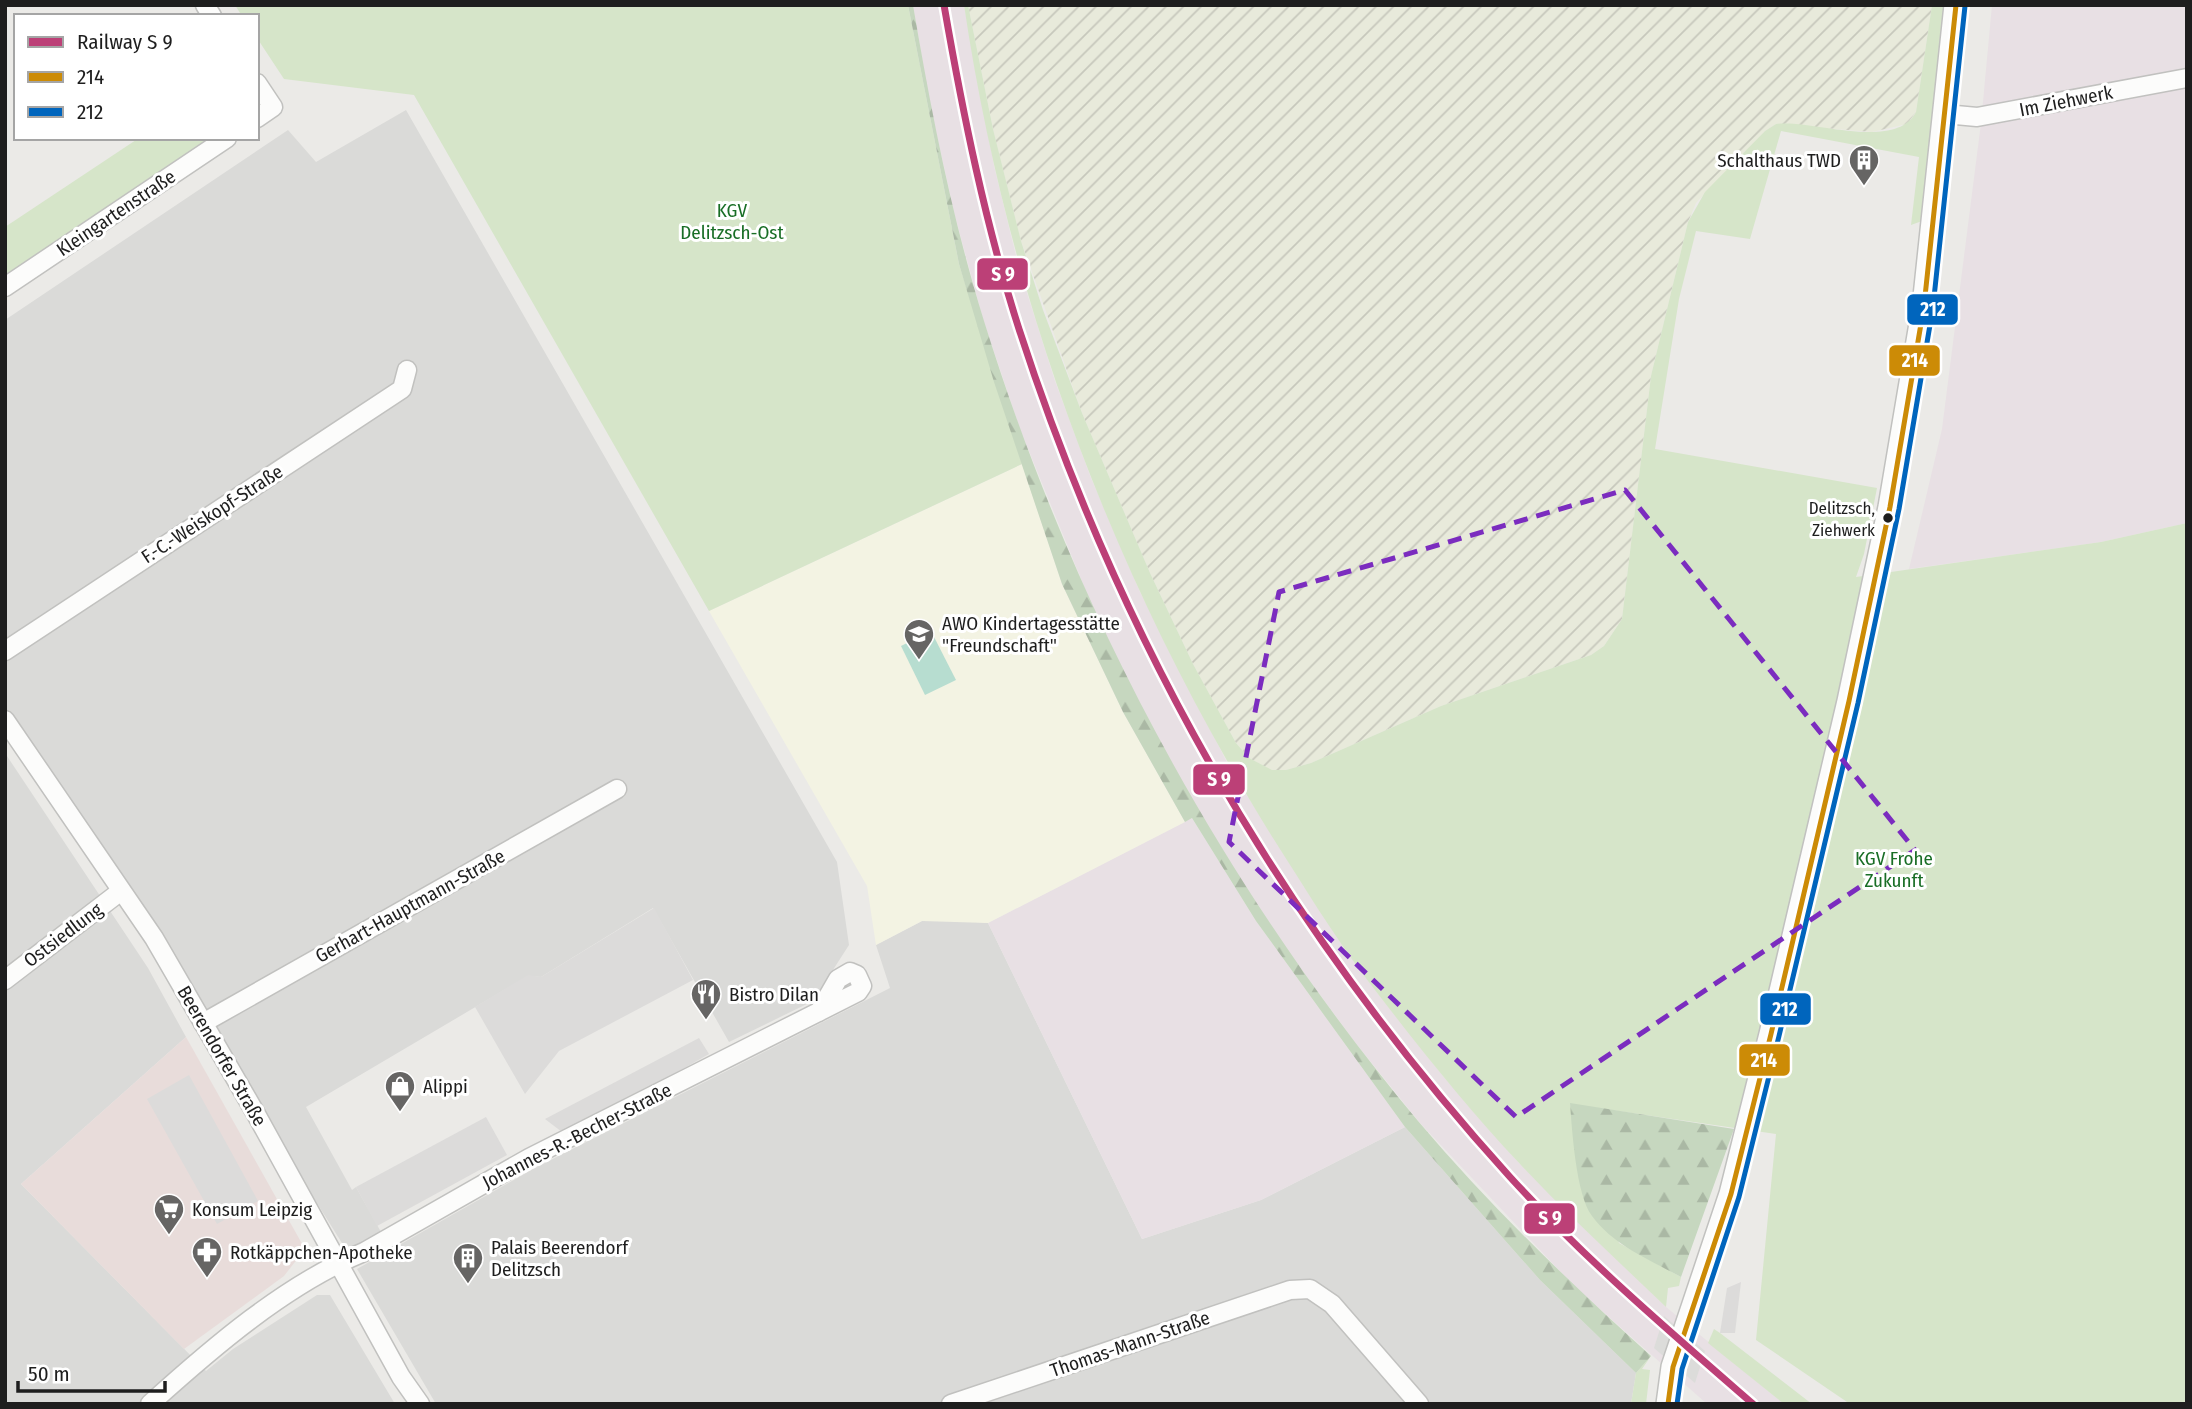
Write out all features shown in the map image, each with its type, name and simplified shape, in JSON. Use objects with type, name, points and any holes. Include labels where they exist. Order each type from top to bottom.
[{"type":"street","points":[[1668,1404],[1673,1367],[1731,1194],[1852,688],[1906,430],[1924,306],[1956,5]]},
{"type":"street","name":"Im Ziehwerk","points":[[1945,114],[1977,117],[2187,78]]},
{"type":"street","points":[[259,86],[273,107],[259,117]]},
{"type":"street","name":"Kleingartenstraße","points":[[5,287],[224,140]]},
{"type":"street","name":"F.-C.-Weiskopf-Straße","points":[[5,651],[402,388],[407,370]]},
{"type":"street","name":"Beerendorfer Straße","points":[[5,720],[121,891],[204,1023],[407,1387],[420,1404]]},
{"type":"street","name":"Gerhart-Hauptmann-Straße","points":[[204,1023],[617,789]]},
{"type":"street","name":"Ostsiedlung","points":[[5,980],[121,891]]},
{"type":"street","name":"Johannes-R.-Becher-Straße","points":[[150,1404],[208,1352],[337,1263],[364,1252],[529,1158],[819,1012]]},
{"type":"street","name":"Thomas-Mann-Straße","points":[[951,1404],[1277,1294],[1310,1289],[1332,1304],[1419,1404]]},
{"type":"highlighted area","points":[[1625,490],[1915,850],[1516,1117],[1229,842],[1279,592]]},
{"type":"shaded area","points":[[913,5],[964,5],[994,166],[1019,268],[1055,381],[1091,478],[1140,592],[1233,774],[1362,973],[1443,1076],[1519,1163],[1666,1307],[1784,1404],[1707,1404],[1575,1287],[1420,1123],[1354,1041],[1271,928],[1207,826],[1101,628],[1020,429],[983,319],[955,216],[929,100]]},
{"type":"shaded area","points":[[968,5],[1932,5],[1916,112],[1907,124],[1872,132],[1776,124],[1765,131],[1696,203],[1688,222],[1651,376],[1622,619],[1604,646],[1591,655],[1441,706],[1311,763],[1286,770],[1271,770],[1249,758],[1236,743],[1193,664],[1150,573],[1082,413],[1021,241],[993,129]]},
{"type":"shaded area","points":[[1992,5],[2187,5],[2187,523],[2101,542],[1909,569],[1942,429],[1981,123]]},
{"type":"shaded area","points":[[406,110],[837,862],[849,945],[813,1001],[729,1042],[653,908],[541,977],[528,976],[306,1107],[352,1190],[356,1187],[381,1232],[347,1251],[121,891],[5,722],[5,320],[288,130],[316,162]]},
{"type":"shaded area","name":"AWO Kindertagesstätte \"Freundschaft\"","points":[[1022,464],[1062,584],[1123,712],[1185,822],[988,923],[922,921],[876,945],[867,886],[709,611]]},
{"type":"shaded area","points":[[5,753],[148,968],[186,1037],[21,1184],[206,1371],[233,1349],[317,1295],[330,1295],[395,1404],[5,1404]]},
{"type":"shaded area","points":[[1192,818],[1256,921],[1405,1127],[1261,1200],[1142,1239],[988,923]]},
{"type":"shaded area","points":[[654,908],[693,980],[559,1051],[525,1094],[475,1007],[528,975],[541,977]]},
{"type":"shaded area","points":[[942,919],[988,923],[1142,1239],[1261,1200],[1405,1127],[1540,1280],[1636,1373],[1631,1404],[436,1404],[357,1269],[533,1169],[890,988],[876,945],[922,921]]},
{"type":"shaded area","points":[[186,1037],[305,1249],[284,1276],[184,1349],[21,1184]]},
{"type":"shaded area","points":[[699,1038],[709,1054],[566,1135],[545,1119]]},
{"type":"shaded area","points":[[189,1075],[258,1201],[217,1224],[147,1099]]},
{"type":"shaded area","points":[[486,1117],[507,1155],[377,1226],[356,1187]]},
{"type":"shaded area","points":[[1741,1282],[1735,1333],[1720,1333],[1727,1288]]},
{"type":"green space","name":"KGV Delitzsch-Ost","points":[[235,5],[908,5],[959,264],[1022,464],[709,611],[414,95],[284,79],[259,41],[259,14],[241,14]]},
{"type":"green space","points":[[908,5],[913,5],[935,124],[962,243],[984,321],[1021,430],[1109,641],[1161,742],[1218,841],[1280,938],[1347,1031],[1418,1121],[1501,1213],[1651,1356],[1636,1373],[1540,1280],[1405,1127],[1256,921],[1192,818],[1185,822],[1123,712],[1062,584],[994,382],[959,264]]},
{"type":"green space","name":"KGV Frohe Zukunft","points":[[964,5],[968,5],[993,129],[1021,241],[1043,310],[1082,413],[1150,573],[1193,664],[1236,743],[1249,758],[1272,770],[1286,770],[1311,763],[1441,706],[1591,655],[1604,646],[1622,619],[1651,376],[1688,222],[1705,192],[1765,131],[1776,124],[1872,132],[1890,130],[1905,124],[1916,112],[1932,5],[1944,5],[1922,221],[1911,225],[1919,157],[1781,131],[1750,239],[1696,231],[1679,299],[1655,449],[1877,488],[1864,554],[1856,577],[2101,542],[2187,523],[2187,1404],[1850,1404],[1756,1340],[1776,1134],[1570,1104],[1619,1243],[1681,1277],[1679,1286],[1668,1288],[1666,1307],[1556,1201],[1479,1119],[1383,1001],[1329,926],[1273,838],[1216,741],[1164,642],[1117,541],[1039,332],[983,115]]},
{"type":"green space","points":[[136,140],[224,140],[5,288],[5,227]]},
{"type":"green space","points":[[931,631],[956,680],[925,695],[901,646]]},
{"type":"green space","points":[[1570,1103],[1734,1129],[1681,1277],[1621,1244],[1592,1216],[1579,1178]]},
{"type":"green space","points":[[1714,1329],[1812,1404],[1784,1404],[1708,1343]]},
{"type":"green space","points":[[1651,1356],[1642,1369],[1650,1370],[1646,1404],[1631,1404],[1636,1373]]},
{"type":"pier","points":[[1664,1316],[1705,1351],[1695,1383],[1654,1348]]},
{"type":"transit line","points":[[944,5],[985,209],[1019,329],[1060,447],[1108,561],[1161,672],[1219,780],[1283,884],[1353,985],[1429,1083],[1510,1177],[1568,1237],[1628,1294],[1753,1404]]},
{"type":"transit line","name":"214","points":[[1668,1404],[1673,1367],[1731,1194],[1771,1034],[1849,701],[1890,507],[1924,306],[1956,5]]},
{"type":"transit line","name":"212","points":[[1677,1404],[1682,1369],[1739,1197],[1779,1036],[1858,703],[1899,509],[1933,307],[1965,6]]},
{"type":"place","name":"Schalthaus TWD","points":[[1864,187]]},
{"type":"place","name":"Delitzsch, Ziehwerk","points":[[1888,518]]},
{"type":"place","name":"AWO Kindertagesstätte \"Freundschaft\"","points":[[919,661]]},
{"type":"place","name":"Bistro Dilan","points":[[706,1021]]},
{"type":"place","name":"Alippi","points":[[400,1113]]},
{"type":"place","name":"Konsum Leipzig","points":[[169,1236]]},
{"type":"place","name":"Rotkäppchen-Apotheke","points":[[207,1279]]},
{"type":"place","name":"Palais Beerendorf Delitzsch","points":[[468,1285]]}]
